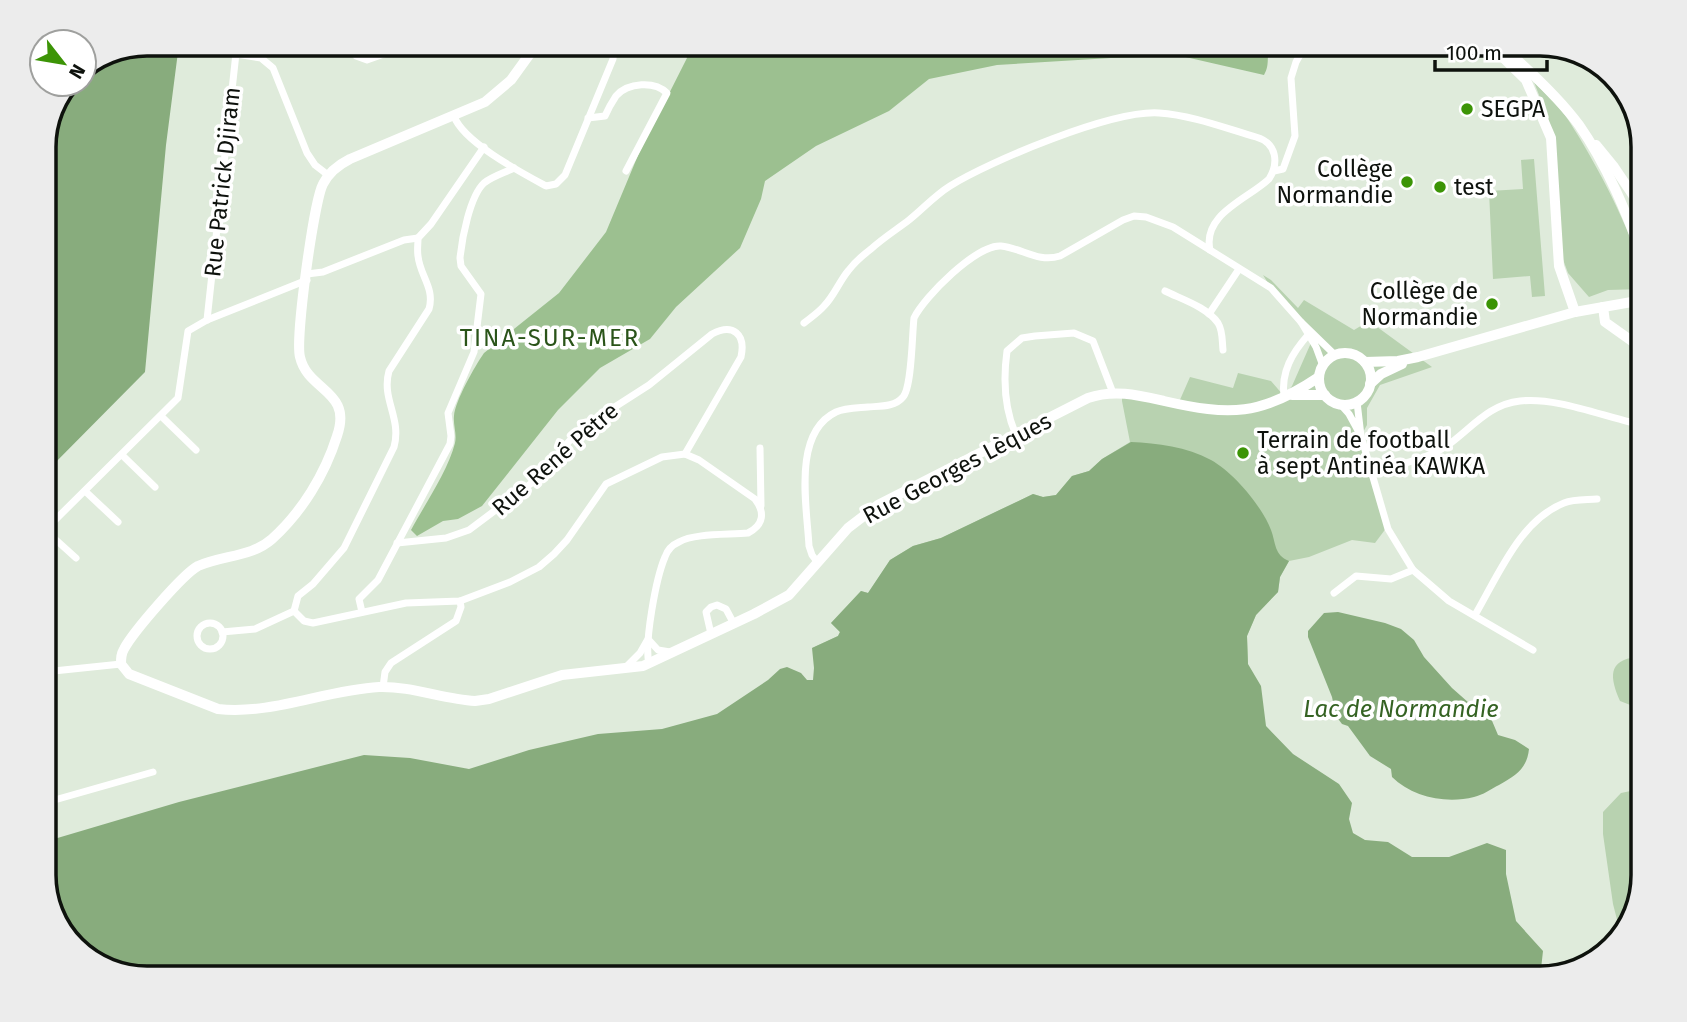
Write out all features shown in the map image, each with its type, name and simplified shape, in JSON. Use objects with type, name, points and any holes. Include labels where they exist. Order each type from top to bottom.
[{"type":"main road","points":[[121,664],[126,645],[196,567],[247,553],[267,543],[289,521],[320,477],[337,437],[341,412],[337,402],[303,366],[299,354],[300,317],[318,196],[328,176],[350,159],[485,102],[504,88],[528,56]]},
{"type":"main road","points":[[1501,56],[1526,80],[1551,138],[1559,266],[1575,312]]},
{"type":"main road","points":[[1512,56],[1545,86],[1614,167],[1631,192]]},
{"type":"main road","points":[[1579,126],[1615,189],[1631,228]]},
{"type":"main road","points":[[1365,362],[1370,373],[1370,384],[1368,391],[1357,402],[1341,405],[1325,395],[1319,377],[1323,366],[1335,355],[1351,354],[1365,362],[1398,361],[1575,312],[1631,302]]},
{"type":"main road","points":[[1603,307],[1605,322],[1631,340]]},
{"type":"main road","points":[[1370,384],[1381,374],[1418,357]]},
{"type":"main road","name":"Rue Georges Lèques","points":[[121,664],[133,676],[218,709],[231,710],[275,706],[383,687],[475,701],[562,675],[649,664],[789,595],[848,528],[868,511],[1088,398],[1113,393],[1139,395],[1224,412],[1253,409],[1286,396],[1319,377]]},
{"type":"main road","name":"Rue Georges Lèques","points":[[1286,396],[1325,395]]},
{"type":"street","name":"Rue Patrick Djiram","points":[[207,320],[236,56]]},
{"type":"street","points":[[248,56],[270,63],[307,153],[328,176]]},
{"type":"street","points":[[356,56],[368,60],[379,56]]},
{"type":"street","points":[[454,116],[460,128],[514,168],[546,186],[556,184],[565,175],[613,56]]},
{"type":"street","points":[[1274,171],[1283,169],[1295,135],[1291,78],[1299,56]]},
{"type":"street","points":[[588,118],[605,116],[618,94],[632,86],[648,85],[665,90],[667,93],[626,171]]},
{"type":"street","points":[[804,323],[824,307],[848,271],[869,250],[910,220],[946,188],[1016,154],[1101,123],[1139,114],[1158,113],[1215,125],[1268,143],[1276,157],[1274,171],[1263,186],[1219,217],[1210,238],[1210,250]]},
{"type":"street","points":[[56,519],[174,404],[180,391],[188,331],[207,320],[307,277],[404,240],[418,238],[431,224],[484,147]]},
{"type":"street","points":[[362,612],[359,599],[378,580],[452,436],[448,413],[474,352],[481,294],[461,266],[460,258],[474,196],[482,185],[492,178],[514,168]]},
{"type":"street","points":[[818,563],[809,546],[806,466],[811,438],[826,420],[837,412],[891,405],[902,399],[908,384],[914,318],[918,310],[948,278],[977,253],[993,246],[1003,246],[1051,259],[1112,225],[1134,216],[1160,220],[1271,288],[1335,355]]},
{"type":"street","points":[[222,632],[255,629],[294,611],[299,596],[344,548],[398,434],[388,400],[386,380],[389,370],[429,309],[432,300],[430,287],[418,258],[418,238]]},
{"type":"street","points":[[1209,314],[1239,269]]},
{"type":"street","points":[[1165,291],[1209,314],[1218,323],[1222,332],[1223,350]]},
{"type":"street","points":[[1301,322],[1323,366]]},
{"type":"street","name":"Rue René Pètre","points":[[397,543],[446,538],[469,530],[528,487],[572,438],[596,419],[649,385],[712,334],[722,329],[736,332],[743,349],[741,357],[685,454]]},
{"type":"street","points":[[1016,435],[1006,406],[1006,362],[1007,351],[1022,338],[1074,333],[1093,341],[1113,393]]},
{"type":"street","points":[[1286,396],[1282,381],[1287,366],[1297,347],[1308,335]]},
{"type":"street","points":[[1372,473],[1433,453],[1501,405],[1521,401],[1543,401],[1631,422]]},
{"type":"street","points":[[1357,402],[1361,436],[1388,529],[1413,570],[1449,601],[1533,650]]},
{"type":"street","points":[[1341,405],[1361,436]]},
{"type":"street","points":[[161,416],[196,450]]},
{"type":"street","points":[[649,664],[648,639],[665,556],[672,546],[681,540],[748,533],[756,529],[760,523],[761,506],[760,448]]},
{"type":"street","points":[[294,611],[304,621],[313,623],[406,603],[460,601],[510,582],[539,567],[567,540],[601,489],[614,478],[662,457],[685,454],[699,460],[761,506]]},
{"type":"street","points":[[122,455],[155,487]]},
{"type":"street","points":[[85,491],[118,522]]},
{"type":"street","points":[[1475,615],[1527,527],[1566,502],[1597,499]]},
{"type":"street","points":[[56,540],[76,558]]},
{"type":"street","points":[[1334,593],[1356,576],[1391,579],[1413,570]]},
{"type":"street","points":[[383,687],[384,672],[391,663],[456,621],[461,607],[460,601]]},
{"type":"street","points":[[711,634],[706,612],[711,607],[722,606],[734,624]]},
{"type":"street","points":[[648,639],[658,650],[674,652]]},
{"type":"street","points":[[624,669],[640,653],[648,639]]},
{"type":"street","points":[[56,671],[121,664]]},
{"type":"street","points":[[56,800],[153,772]]},
{"type":"shaded area","points":[[686,56],[1181,56],[997,65],[929,79],[889,111],[816,146],[765,181],[761,199],[740,248],[676,307],[650,339],[600,368],[558,410],[482,506],[458,519],[443,521],[417,536],[411,530],[452,454],[455,410],[471,375],[484,353],[559,293],[606,232],[639,153]]},
{"type":"shaded area","points":[[1181,56],[1268,56],[1264,75]]},
{"type":"shaded area","points":[[1534,82],[1567,118],[1614,201],[1631,242],[1631,289],[1608,290],[1589,297],[1568,273],[1561,254],[1549,121]]},
{"type":"shaded area","points":[[1534,159],[1545,296],[1532,297],[1530,276],[1493,279],[1489,191],[1523,189],[1521,160]]},
{"type":"shaded area","points":[[1263,275],[1298,308],[1304,300],[1354,330],[1369,321],[1432,367],[1380,385],[1367,408],[1367,425],[1361,436],[1387,527],[1375,543],[1352,540],[1309,557],[1289,561],[1280,577],[1278,592],[1256,615],[1247,636],[1248,664],[812,648],[838,636],[840,632],[831,623],[861,591],[868,593],[890,560],[913,546],[941,538],[1033,494],[1043,497],[1056,495],[1072,476],[1089,471],[1102,459],[1130,442],[1122,393],[1179,402],[1190,377],[1233,388],[1238,373],[1271,381],[1284,396],[1292,386],[1314,336],[1271,288]]},
{"type":"shaded area","points":[[1631,658],[1631,705],[1620,701],[1613,678],[1616,666]]},
{"type":"shaded area","points":[[1631,791],[1631,875],[1628,899],[1618,922],[1603,834],[1603,812],[1621,793]]},
{"type":"water","points":[[147,56],[177,56],[166,145],[145,372],[56,462],[56,141],[63,112],[70,98],[98,98],[98,70],[112,63]]},
{"type":"water","points":[[1131,442],[1182,449],[1220,465],[1254,500],[1267,521],[1278,552],[1289,561],[1280,577],[1278,592],[1256,615],[1247,636],[1248,664],[1261,686],[1266,726],[1293,754],[1339,784],[1352,803],[1349,819],[1353,833],[1365,840],[1388,842],[1412,857],[1449,857],[1487,843],[1506,850],[1506,874],[1516,921],[1543,951],[1541,966],[147,966],[123,963],[101,954],[75,930],[63,910],[56,881],[56,838],[179,802],[364,755],[410,758],[469,769],[529,750],[598,734],[662,729],[717,714],[780,669],[787,667],[801,673],[807,680],[813,680],[812,648],[838,636],[840,632],[831,623],[861,591],[868,593],[890,560],[913,546],[941,538],[1033,494],[1043,497],[1056,495],[1072,476],[1089,471],[1102,459]]},
{"type":"water","name":"Lac de Normandie","points":[[1338,612],[1385,623],[1401,629],[1414,640],[1424,657],[1452,688],[1490,716],[1498,735],[1515,740],[1529,749],[1526,762],[1519,771],[1481,795],[1452,800],[1419,794],[1392,777],[1391,769],[1370,756],[1348,726],[1342,724],[1336,716],[1332,697],[1308,637],[1308,631],[1324,613]]},
{"type":"place","name":"SEGPA","points":[[1467,109]]},
{"type":"place","name":"Collège Normandie","points":[[1407,182]]},
{"type":"place","name":"test","points":[[1440,187]]},
{"type":"place","name":"Collège de Normandie","points":[[1492,304]]},
{"type":"place","name":"Terrain de football à sept Antinéa KAWKA","points":[[1243,453]]},
{"type":"district","name":"TINA-SUR-MER","points":[[550,338]]}]
